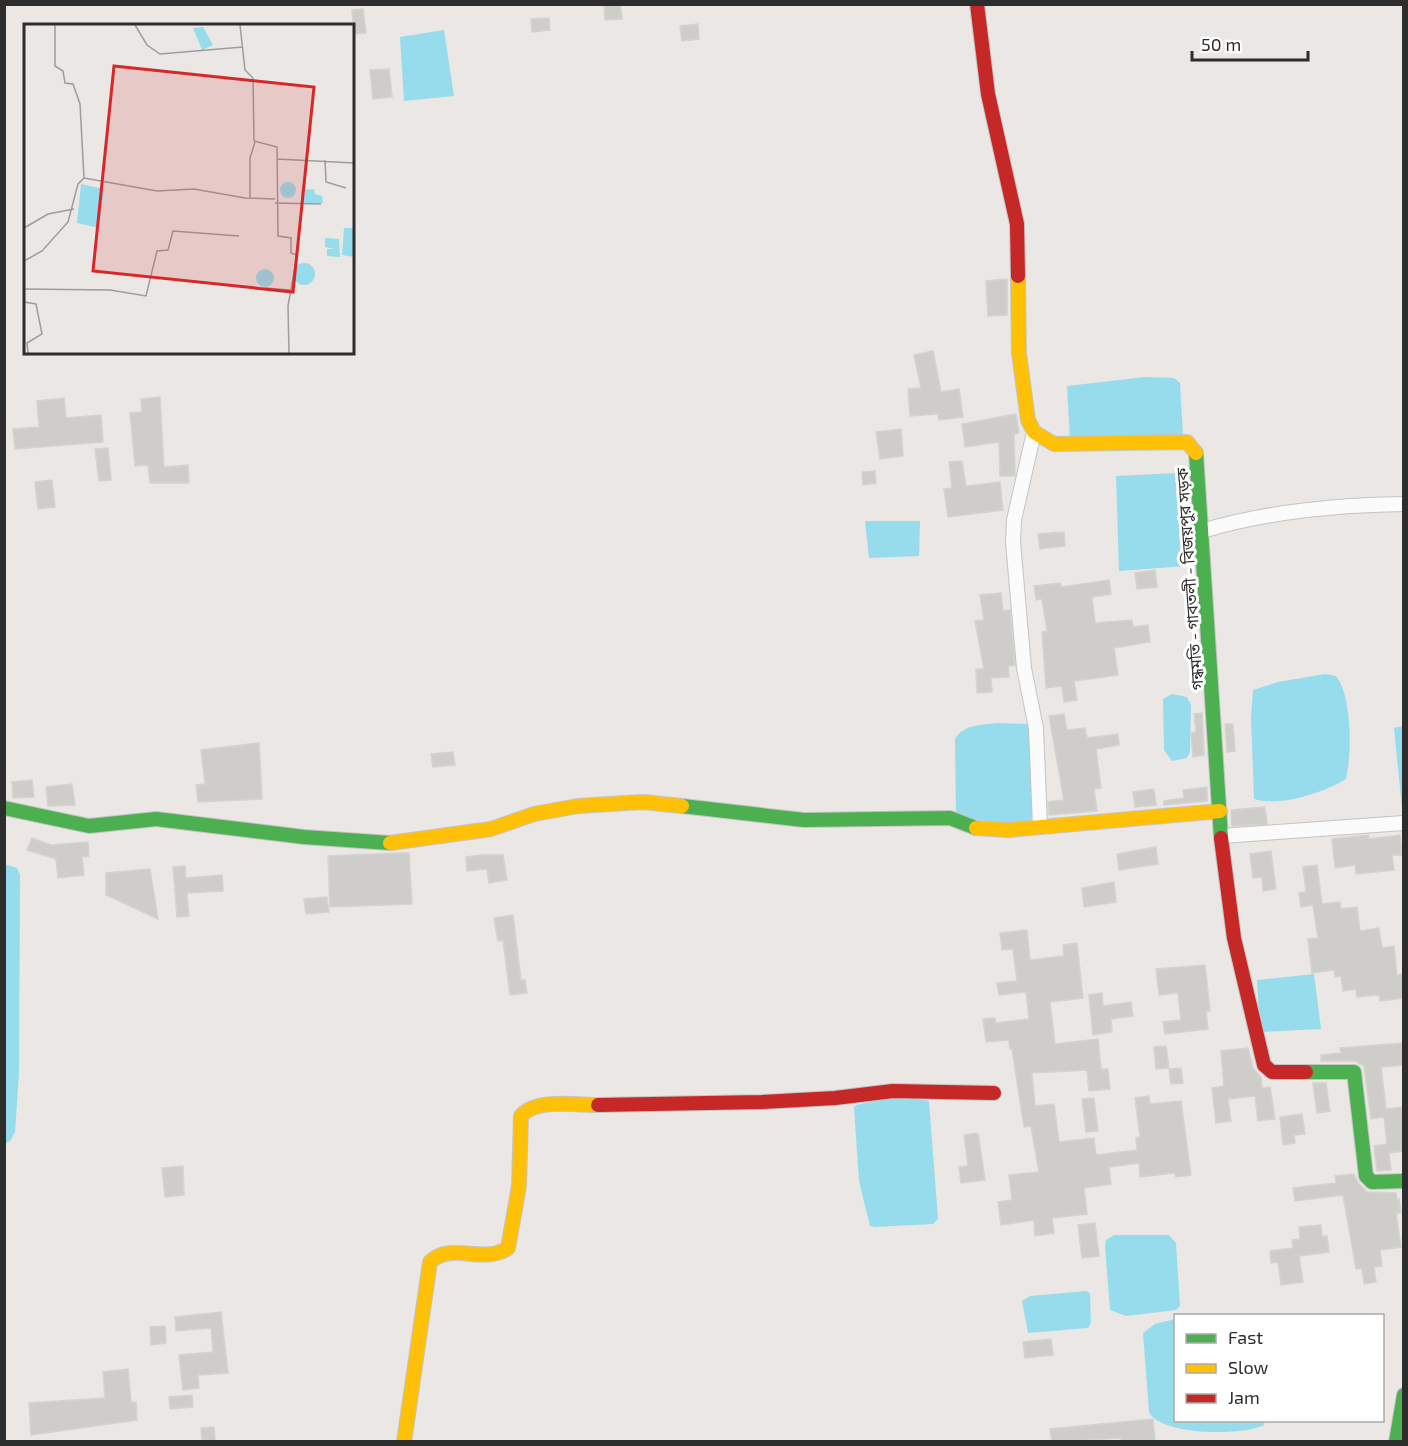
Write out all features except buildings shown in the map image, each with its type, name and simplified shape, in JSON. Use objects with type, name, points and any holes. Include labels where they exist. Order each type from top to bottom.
[{"type":"street","points":[[977,4],[988,94],[1017,224],[1019,352],[1028,420],[1034,432],[1014,520],[1013,542],[1024,668],[1036,728],[1040,825]]},
{"type":"street","name":"গন্ধমতি - গাবতলী - বিজয়পুর সড়ক","points":[[1034,432],[1054,444],[1187,442],[1193,445],[1196,451],[1221,836],[1234,938],[1264,1065],[1272,1072],[1354,1072],[1366,1176],[1372,1182],[1404,1181]]},
{"type":"street","points":[[1202,531],[1242,521],[1298,512],[1404,504]]},
{"type":"street","points":[[4,808],[89,826],[156,819],[304,837],[392,843],[491,829],[534,814],[578,806],[643,802],[804,820],[945,818],[974,828],[1008,830],[1040,825],[1220,811]]},
{"type":"street","points":[[1221,836],[1404,823]]},
{"type":"street","points":[[404,1442],[430,1262],[441,1255],[466,1252],[493,1256],[508,1248],[519,1186],[521,1116],[527,1109],[537,1106],[835,1098],[893,1091],[994,1093]]},
{"type":"street","points":[[1396,1442],[1404,1395]]},
{"type":"water","points":[[444,30],[454,96],[404,101],[400,37]]},
{"type":"water","points":[[1145,377],[1174,378],[1180,383],[1183,436],[1070,441],[1067,386]]},
{"type":"water","points":[[1178,473],[1186,566],[1119,571],[1116,476]]},
{"type":"water","points":[[865,521],[920,521],[919,556],[869,558]]},
{"type":"water","points":[[1325,674],[1336,676],[1341,685],[1348,711],[1350,741],[1346,779],[1314,794],[1288,800],[1254,799],[1251,718],[1253,690],[1278,682]]},
{"type":"water","points":[[1172,694],[1187,697],[1191,705],[1190,752],[1187,758],[1172,761],[1164,750],[1163,699]]},
{"type":"water","points":[[998,723],[1028,724],[1036,733],[1036,822],[1027,828],[956,816],[955,739],[968,728]]},
{"type":"water","points":[[1403,726],[1403,818],[1394,728]]},
{"type":"water","points":[[4,864],[17,868],[20,875],[19,1073],[15,1132],[10,1141],[5,1144]]},
{"type":"water","points":[[1314,974],[1321,1029],[1260,1032],[1257,980]]},
{"type":"water","points":[[898,1096],[929,1101],[938,1219],[933,1224],[875,1227],[870,1226],[859,1181],[854,1107]]},
{"type":"water","points":[[1114,1235],[1169,1235],[1176,1243],[1180,1306],[1176,1310],[1126,1316],[1110,1310],[1105,1246],[1106,1240]]},
{"type":"water","points":[[1086,1291],[1090,1293],[1091,1323],[1088,1328],[1028,1333],[1022,1301],[1030,1296]]},
{"type":"water","points":[[1174,1319],[1174,1422],[1265,1422],[1264,1425],[1239,1431],[1203,1432],[1169,1426],[1157,1420],[1149,1412],[1143,1333],[1155,1324]]},
{"type":"traffic: fast","points":[[1196,453],[1221,838]]},
{"type":"traffic: fast","points":[[682,806],[804,820],[950,818],[976,828]]},
{"type":"traffic: fast","points":[[4,808],[89,826],[156,819],[304,837],[390,843]]},
{"type":"traffic: fast","points":[[1306,1072],[1354,1072],[1366,1176],[1372,1182],[1404,1181]]},
{"type":"traffic: fast","points":[[1396,1442],[1404,1395]]},
{"type":"traffic: slow","points":[[1018,276],[1019,353],[1028,420],[1034,432],[1054,444],[1187,442],[1196,453]]},
{"type":"traffic: slow","points":[[390,843],[491,829],[534,814],[578,806],[643,802],[682,806]]},
{"type":"traffic: slow","points":[[976,828],[1008,830],[1220,811]]},
{"type":"traffic: slow","points":[[404,1442],[430,1262],[448,1253],[488,1254],[498,1253],[508,1248],[519,1186],[521,1116],[528,1110],[546,1105],[598,1105]]},
{"type":"traffic: jam","points":[[977,4],[988,94],[1017,224],[1018,276]]},
{"type":"traffic: jam","points":[[1221,838],[1234,938],[1264,1065],[1272,1072],[1306,1072]]},
{"type":"traffic: jam","points":[[598,1105],[762,1102],[835,1098],[893,1091],[994,1093]]}]
